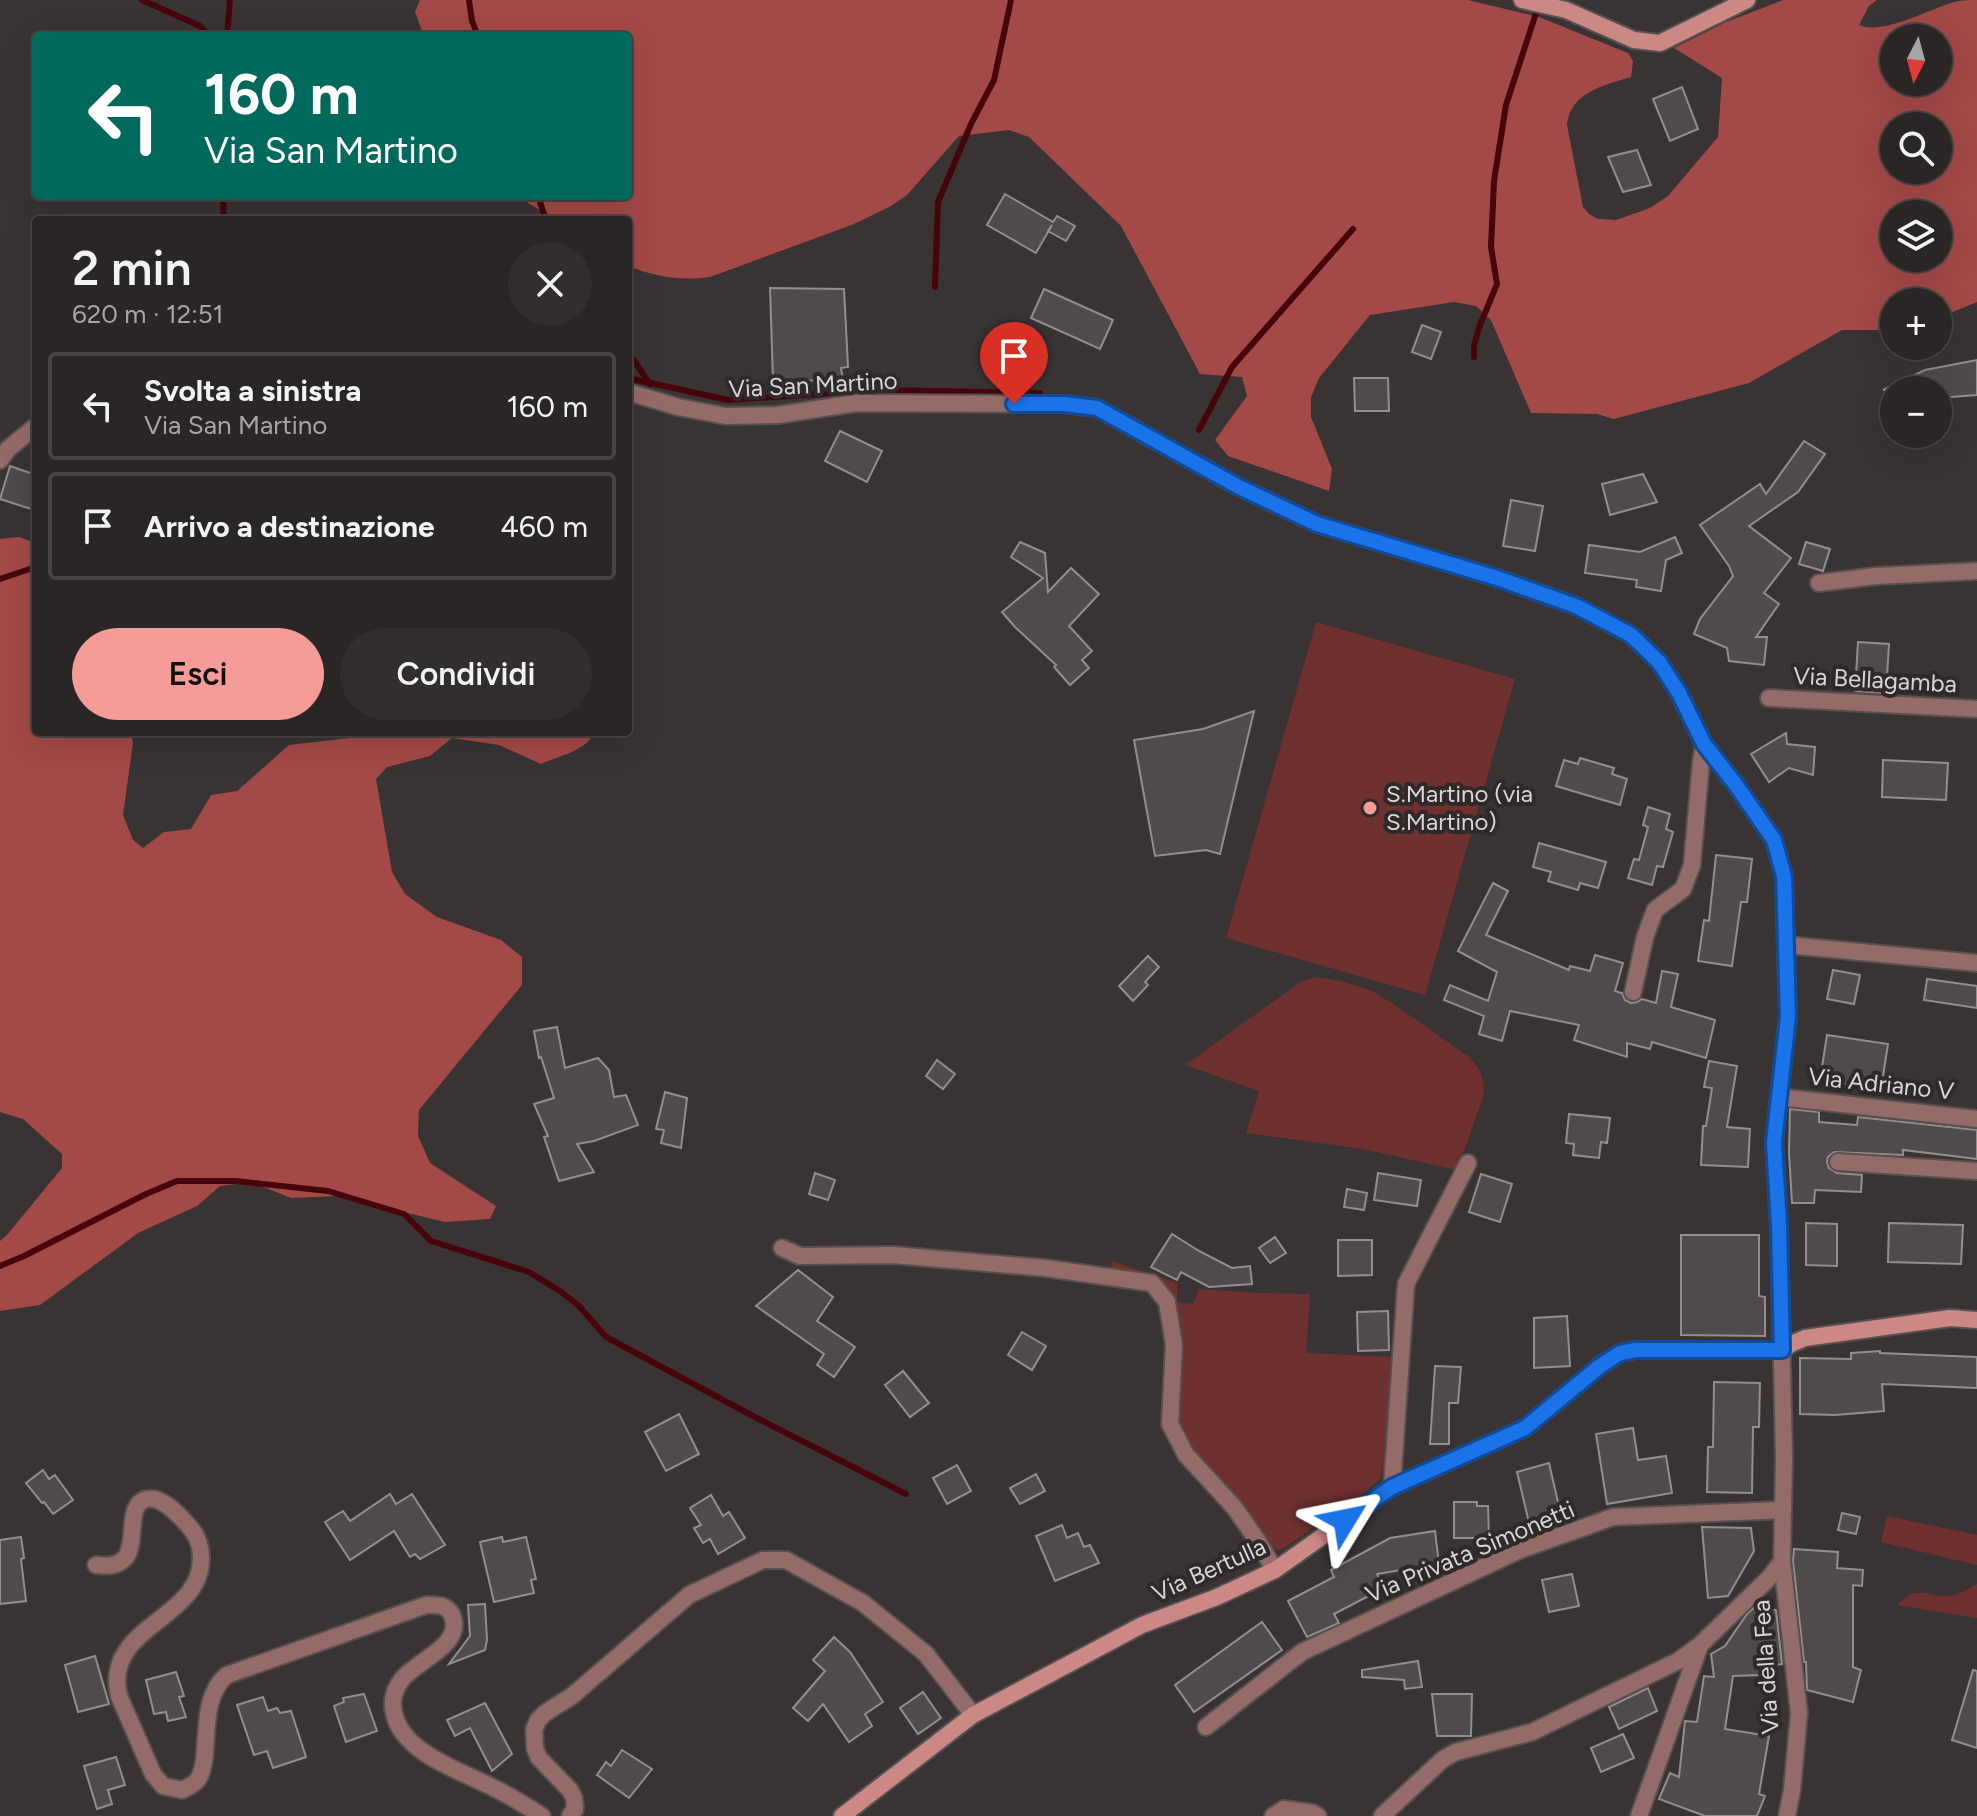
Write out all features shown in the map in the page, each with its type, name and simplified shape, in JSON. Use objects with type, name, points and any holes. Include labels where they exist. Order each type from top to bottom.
[{"type":"street","points":[[1522,0],[1566,10],[1634,40],[1660,43],[1747,0]]},
{"type":"street","name":"Via San Martino","points":[[632,393],[678,407],[726,416],[778,415],[856,403],[1065,404],[1097,408],[1237,486],[1317,524],[1497,578],[1576,606],[1631,635],[1659,662],[1679,693],[1704,744],[1774,840],[1784,876],[1788,1017],[1774,1142],[1779,1225],[1783,1510]]},
{"type":"street","points":[[0,460],[32,429]]},
{"type":"street","points":[[1819,583],[1876,576],[1977,571]]},
{"type":"street","name":"Via Bellagamba","points":[[1769,698],[1977,709]]},
{"type":"street","points":[[1633,992],[1645,937],[1655,910],[1683,889],[1692,865],[1704,744]]},
{"type":"street","points":[[1787,945],[1977,963]]},
{"type":"street","name":"Via Adriano V","points":[[1779,1097],[1977,1119]]},
{"type":"street","points":[[1838,1162],[1977,1171]]},
{"type":"street","points":[[1392,1487],[1406,1284],[1468,1163]]},
{"type":"street","points":[[782,1248],[800,1256],[893,1255],[1045,1268],[1152,1283],[1167,1302],[1174,1345],[1170,1424],[1186,1455],[1234,1507],[1275,1570]]},
{"type":"street","points":[[1782,1350],[1805,1338],[1950,1318],[1977,1320]]},
{"type":"street","name":"Via Bertulla","points":[[842,1816],[973,1715],[1142,1625],[1217,1597],[1275,1570],[1392,1487],[1525,1428],[1620,1353],[1636,1350],[1782,1350]]},
{"type":"street","points":[[96,1565],[113,1565],[124,1559],[131,1546],[137,1506],[148,1499],[155,1499],[176,1512],[193,1530],[200,1547],[199,1575],[189,1595],[132,1642],[121,1658],[118,1669],[116,1686],[119,1696],[153,1774],[163,1786],[182,1790],[191,1786],[201,1775],[211,1698],[215,1687],[227,1675],[426,1605],[439,1605],[453,1617],[452,1636],[444,1646],[405,1675],[398,1685],[393,1698],[397,1722],[403,1733],[428,1755],[542,1816]]},
{"type":"street","name":"Via della Fea","points":[[1783,1510],[1782,1561],[1799,1713],[1787,1816]]},
{"type":"street","name":"Via Privata Simonetti","points":[[1206,1727],[1302,1652],[1520,1550],[1613,1517],[1783,1510]]},
{"type":"street","points":[[570,1816],[575,1809],[570,1790],[539,1758],[535,1749],[534,1730],[538,1720],[572,1696],[689,1595],[763,1560],[786,1560],[863,1603],[926,1654],[973,1715]]},
{"type":"street","points":[[1382,1816],[1443,1759],[1456,1752],[1532,1732],[1678,1661],[1700,1645],[1769,1578],[1782,1561]]},
{"type":"street","points":[[1639,1816],[1700,1645]]},
{"type":"street","points":[[1273,1816],[1284,1809],[1318,1816]]},
{"type":"shaded area","points":[[420,0],[1468,0],[1539,17],[1628,53],[1633,61],[1631,77],[1600,87],[1582,97],[1570,114],[1567,125],[1583,207],[1598,219],[1616,220],[1650,208],[1668,196],[1718,137],[1722,78],[1674,48],[1726,22],[1783,0],[1877,0],[1869,6],[1859,25],[1880,27],[1880,96],[1952,96],[1952,24],[1894,24],[1958,1],[1977,0],[1977,302],[1952,312],[1952,288],[1880,288],[1880,330],[1842,330],[1749,383],[1614,419],[1597,414],[1531,413],[1491,320],[1476,306],[1454,302],[1370,315],[1319,378],[1311,397],[1311,417],[1332,469],[1329,491],[1228,456],[1215,440],[1247,396],[1242,377],[1200,374],[1121,226],[1029,137],[1009,130],[959,136],[907,195],[854,224],[710,277],[689,279],[659,275],[632,267],[632,216],[550,216],[524,200],[632,200],[632,32],[424,32],[415,12]]},
{"type":"shaded area","points":[[19,537],[32,542],[32,736],[131,736],[133,743],[123,815],[133,840],[143,848],[164,832],[191,829],[211,795],[237,791],[289,745],[359,736],[593,736],[579,748],[541,764],[499,745],[452,738],[430,756],[387,767],[376,779],[392,872],[405,894],[437,917],[501,940],[522,957],[522,985],[419,1110],[418,1136],[430,1163],[496,1206],[490,1219],[445,1222],[338,1196],[291,1198],[251,1182],[220,1186],[197,1206],[138,1233],[40,1305],[0,1311],[0,1241],[62,1168],[62,1154],[23,1119],[0,1112],[0,539]]},
{"type":"shaded area","name":"S.Martino (via S.Martino)","points":[[1316,622],[1515,679],[1425,995],[1226,938]]},
{"type":"shaded area","points":[[1317,977],[1372,991],[1469,1057],[1479,1069],[1484,1095],[1457,1170],[1363,1149],[1246,1133],[1259,1091],[1185,1065],[1302,981]]},
{"type":"shaded area","points":[[1113,1261],[1177,1283],[1177,1302],[1193,1304],[1199,1289],[1310,1294],[1306,1353],[1394,1357],[1386,1459],[1379,1480],[1284,1548],[1270,1548],[1176,1430],[1168,1297],[1110,1270]]},
{"type":"shaded area","points":[[1887,1516],[1977,1535],[1977,1565],[1881,1542]]},
{"type":"shaded area","points":[[1977,1584],[1977,1618],[1897,1605],[1912,1594],[1953,1595]]},
{"type":"building","points":[[1682,87],[1698,129],[1670,141],[1653,99]]},
{"type":"building","points":[[1637,150],[1651,185],[1623,192],[1608,157]]},
{"type":"building","points":[[1005,194],[1053,222],[1057,216],[1075,226],[1066,241],[1048,231],[1036,253],[987,225]]},
{"type":"building","points":[[770,288],[844,289],[848,367],[841,368],[843,381],[773,380]]},
{"type":"building","points":[[1044,289],[1113,320],[1100,349],[1031,318]]},
{"type":"building","points":[[1422,325],[1441,332],[1431,359],[1412,352]]},
{"type":"building","points":[[1977,360],[1977,395],[1952,397],[1952,376],[1912,376],[1925,370]]},
{"type":"building","points":[[1354,378],[1388,378],[1389,411],[1355,411]]},
{"type":"building","points":[[840,431],[882,451],[867,482],[825,461]]},
{"type":"building","points":[[1804,441],[1825,454],[1798,492],[1749,526],[1791,558],[1764,593],[1779,604],[1756,637],[1767,637],[1764,665],[1729,661],[1727,648],[1694,634],[1700,619],[1733,576],[1700,525],[1760,484],[1766,494]]},
{"type":"building","points":[[10,466],[32,474],[31,509],[0,499]]},
{"type":"building","points":[[1643,474],[1657,502],[1610,515],[1602,484]]},
{"type":"building","points":[[1511,500],[1543,506],[1535,551],[1503,546]]},
{"type":"building","points":[[1675,537],[1682,553],[1666,560],[1661,591],[1636,587],[1637,580],[1585,573],[1589,545],[1640,552]]},
{"type":"building","points":[[1020,542],[1045,553],[1048,592],[1071,568],[1099,594],[1069,626],[1092,651],[1082,660],[1089,668],[1070,685],[1054,667],[1056,665],[1002,612],[1043,578],[1011,557]]},
{"type":"building","points":[[1806,542],[1830,549],[1823,571],[1799,564]]},
{"type":"building","points":[[1858,642],[1889,644],[1886,693],[1855,691]]},
{"type":"building","points":[[1254,711],[1220,854],[1206,850],[1155,856],[1134,740],[1203,729]]},
{"type":"building","points":[[1786,733],[1787,744],[1815,747],[1813,775],[1789,768],[1769,782],[1751,754]]},
{"type":"building","points":[[1580,758],[1614,768],[1612,774],[1627,779],[1620,805],[1556,786],[1564,760],[1578,764]]},
{"type":"building","points":[[1883,760],[1948,763],[1946,800],[1882,797]]},
{"type":"building","points":[[1648,807],[1670,814],[1666,829],[1673,832],[1663,867],[1657,866],[1652,885],[1628,878],[1634,859],[1639,860],[1648,827],[1643,825]]},
{"type":"building","points":[[1539,843],[1606,862],[1598,888],[1580,883],[1578,890],[1548,881],[1551,872],[1533,867]]},
{"type":"building","points":[[1716,855],[1752,859],[1747,902],[1741,902],[1732,966],[1698,961],[1704,920],[1709,921]]},
{"type":"building","points":[[1493,883],[1508,891],[1486,935],[1569,970],[1570,966],[1590,971],[1595,955],[1623,963],[1615,991],[1622,993],[1625,1000],[1631,1003],[1642,999],[1656,1003],[1662,971],[1678,974],[1671,1007],[1715,1020],[1706,1058],[1652,1042],[1650,1049],[1627,1043],[1627,1057],[1574,1040],[1579,1025],[1510,1011],[1502,1041],[1479,1034],[1484,1016],[1444,1000],[1450,985],[1488,1001],[1497,972],[1458,951]]},
{"type":"building","points":[[1148,956],[1159,967],[1133,1001],[1119,986]]},
{"type":"building","points":[[1833,970],[1860,975],[1854,1004],[1827,999]]},
{"type":"building","points":[[1927,979],[1977,986],[1977,1008],[1924,1000]]},
{"type":"building","points":[[557,1027],[565,1068],[598,1058],[609,1070],[614,1097],[626,1095],[638,1125],[577,1144],[594,1172],[559,1181],[544,1137],[548,1136],[534,1104],[554,1098],[539,1058],[534,1031]]},
{"type":"building","points":[[1827,1035],[1888,1044],[1881,1089],[1820,1080]]},
{"type":"building","points":[[937,1060],[955,1074],[943,1089],[926,1076]]},
{"type":"building","points":[[1709,1061],[1737,1066],[1727,1127],[1750,1129],[1748,1167],[1701,1165],[1703,1126],[1706,1126],[1712,1088],[1704,1087]]},
{"type":"building","points":[[665,1092],[687,1098],[681,1148],[661,1143],[664,1130],[656,1129]]},
{"type":"building","points":[[1790,1109],[1819,1112],[1819,1122],[1857,1125],[1858,1117],[1977,1130],[1977,1159],[1903,1150],[1903,1155],[1834,1152],[1828,1157],[1829,1168],[1837,1173],[1862,1175],[1861,1192],[1815,1190],[1814,1203],[1792,1203]]},
{"type":"building","points":[[1569,1114],[1610,1118],[1607,1143],[1601,1142],[1599,1158],[1573,1155],[1574,1144],[1566,1143]]},
{"type":"building","points":[[815,1173],[835,1180],[828,1200],[809,1194]]},
{"type":"building","points":[[1378,1173],[1421,1180],[1417,1206],[1374,1200]]},
{"type":"building","points":[[1481,1174],[1512,1184],[1500,1222],[1469,1212]]},
{"type":"building","points":[[1347,1189],[1367,1193],[1364,1210],[1344,1207]]},
{"type":"building","points":[[1806,1223],[1837,1224],[1837,1266],[1806,1265]]},
{"type":"building","points":[[1889,1223],[1963,1225],[1961,1264],[1888,1262]]},
{"type":"building","points":[[1172,1234],[1232,1268],[1250,1266],[1252,1284],[1209,1287],[1181,1272],[1177,1280],[1151,1267]]},
{"type":"building","points":[[1681,1235],[1759,1235],[1759,1296],[1765,1297],[1765,1336],[1681,1335]]},
{"type":"building","points":[[1275,1237],[1286,1253],[1270,1263],[1259,1248]]},
{"type":"building","points":[[1338,1240],[1372,1240],[1372,1275],[1338,1276]]},
{"type":"building","points":[[798,1270],[833,1297],[817,1321],[855,1347],[834,1377],[817,1365],[824,1354],[756,1306]]},
{"type":"building","points":[[1388,1311],[1389,1350],[1358,1351],[1357,1312]]},
{"type":"building","points":[[1567,1316],[1570,1366],[1534,1368],[1534,1318]]},
{"type":"building","points":[[1022,1332],[1046,1346],[1032,1370],[1008,1355]]},
{"type":"building","points":[[1880,1351],[1977,1357],[1977,1388],[1882,1384],[1884,1411],[1800,1414],[1800,1358],[1851,1359],[1851,1353]]},
{"type":"building","points":[[1435,1366],[1461,1367],[1458,1403],[1449,1403],[1449,1444],[1430,1444]]},
{"type":"building","points":[[903,1371],[929,1403],[910,1417],[885,1385]]},
{"type":"building","points":[[1714,1382],[1760,1383],[1759,1427],[1753,1427],[1752,1493],[1707,1492],[1708,1447],[1713,1447]]},
{"type":"building","points":[[679,1414],[699,1454],[666,1471],[645,1432]]},
{"type":"building","points":[[1633,1428],[1638,1460],[1666,1456],[1672,1493],[1607,1504],[1596,1434]]},
{"type":"building","points":[[1549,1463],[1561,1515],[1529,1523],[1517,1472]]},
{"type":"building","points":[[957,1465],[971,1491],[947,1504],[933,1478]]},
{"type":"building","points":[[43,1470],[49,1479],[55,1475],[73,1500],[53,1514],[26,1483]]},
{"type":"building","points":[[1036,1474],[1045,1491],[1020,1504],[1010,1488]]},
{"type":"building","points":[[390,1494],[396,1504],[412,1494],[445,1545],[420,1559],[415,1554],[410,1557],[394,1531],[350,1560],[325,1522],[343,1511],[350,1521]]},
{"type":"building","points":[[711,1495],[723,1516],[729,1512],[745,1538],[718,1554],[710,1539],[703,1543],[694,1528],[701,1525],[690,1508]]},
{"type":"building","points":[[1454,1502],[1477,1502],[1477,1506],[1488,1506],[1489,1538],[1454,1538]]},
{"type":"building","points":[[1842,1513],[1860,1517],[1856,1534],[1838,1530]]},
{"type":"building","points":[[1062,1525],[1067,1538],[1078,1533],[1084,1547],[1090,1545],[1099,1563],[1055,1581],[1036,1536]]},
{"type":"building","points":[[1702,1527],[1751,1528],[1754,1551],[1728,1596],[1708,1598]]},
{"type":"building","points":[[1435,1531],[1439,1564],[1377,1574],[1384,1588],[1334,1614],[1339,1623],[1307,1637],[1288,1601],[1334,1577],[1331,1570],[1390,1538]]},
{"type":"building","points":[[21,1537],[26,1601],[0,1604],[0,1540]]},
{"type":"building","points":[[502,1537],[503,1542],[526,1537],[536,1579],[531,1580],[534,1593],[494,1602],[480,1542]]},
{"type":"building","points":[[1794,1549],[1838,1552],[1837,1568],[1863,1570],[1862,1586],[1853,1585],[1853,1667],[1861,1670],[1853,1702],[1807,1690]]},
{"type":"building","points":[[1572,1574],[1579,1606],[1549,1612],[1542,1580]]},
{"type":"building","points":[[485,1604],[485,1650],[449,1664],[470,1636],[468,1605]]},
{"type":"building","points":[[1756,1606],[1776,1610],[1782,1664],[1761,1666],[1761,1675],[1733,1676],[1725,1729],[1769,1736],[1759,1794],[1765,1796],[1757,1816],[1705,1816],[1659,1799],[1670,1773],[1679,1777],[1685,1721],[1697,1722],[1704,1676],[1714,1677],[1711,1654],[1725,1646]]},
{"type":"building","points":[[1262,1622],[1282,1650],[1194,1712],[1175,1685]]},
{"type":"building","points":[[834,1637],[850,1652],[883,1702],[865,1714],[872,1726],[849,1742],[823,1704],[808,1721],[793,1708],[825,1671],[813,1660]]},
{"type":"building","points":[[95,1656],[109,1704],[78,1712],[65,1665]]},
{"type":"building","points":[[1418,1661],[1422,1687],[1405,1689],[1404,1680],[1362,1677],[1362,1670]]},
{"type":"building","points":[[1973,1670],[1977,1671],[1977,1748],[1952,1740]]},
{"type":"building","points":[[176,1672],[184,1696],[179,1697],[186,1717],[168,1721],[166,1712],[154,1714],[146,1680]]},
{"type":"building","points":[[1648,1688],[1657,1711],[1619,1729],[1609,1707]]},
{"type":"building","points":[[923,1692],[941,1718],[918,1734],[900,1708]]},
{"type":"building","points":[[364,1694],[377,1731],[346,1742],[334,1706],[344,1702],[343,1698]]},
{"type":"building","points":[[1432,1694],[1472,1694],[1471,1736],[1437,1736]]},
{"type":"building","points":[[263,1697],[268,1711],[277,1708],[280,1713],[291,1711],[306,1757],[273,1768],[267,1751],[254,1755],[237,1705]]},
{"type":"building","points":[[485,1703],[512,1754],[492,1771],[470,1728],[455,1736],[447,1720]]},
{"type":"building","points":[[1623,1734],[1634,1758],[1601,1772],[1591,1748]]},
{"type":"building","points":[[622,1750],[652,1769],[629,1798],[597,1775],[606,1762],[611,1766]]},
{"type":"building","points":[[116,1757],[125,1785],[108,1790],[112,1804],[97,1809],[84,1766]]},
{"type":"waterway","points":[[142,0],[200,26],[206,32]]},
{"type":"waterway","points":[[227,32],[230,0]]},
{"type":"waterway","points":[[469,0],[476,32]]},
{"type":"waterway","points":[[935,287],[938,202],[971,124],[994,80],[1011,0]]},
{"type":"waterway","points":[[1474,357],[1480,325],[1497,284],[1491,247],[1494,181],[1506,105],[1537,10]]},
{"type":"waterway","points":[[223,200],[224,216]]},
{"type":"waterway","points":[[539,200],[545,216]]},
{"type":"waterway","points":[[1199,430],[1232,367],[1353,229]]},
{"type":"waterway","points":[[632,358],[650,384]]},
{"type":"waterway","points":[[632,379],[728,400],[879,390],[1040,393]]},
{"type":"waterway","points":[[0,579],[32,568]]},
{"type":"waterway","points":[[0,1266],[177,1181],[236,1181],[328,1191],[404,1214],[431,1241],[529,1272],[579,1306],[606,1337],[906,1494]]},
{"type":"place","name":"S.Martino (via S.Martino)","points":[[1370,808]]},
{"type":"route","points":[[1014,404],[1065,404],[1097,408],[1237,486],[1317,524],[1497,578],[1576,606],[1631,635],[1659,662],[1679,693],[1704,744],[1774,840],[1784,876],[1788,1017],[1774,1142],[1782,1350],[1636,1350],[1620,1353],[1525,1428],[1392,1487],[1345,1520]]}]
